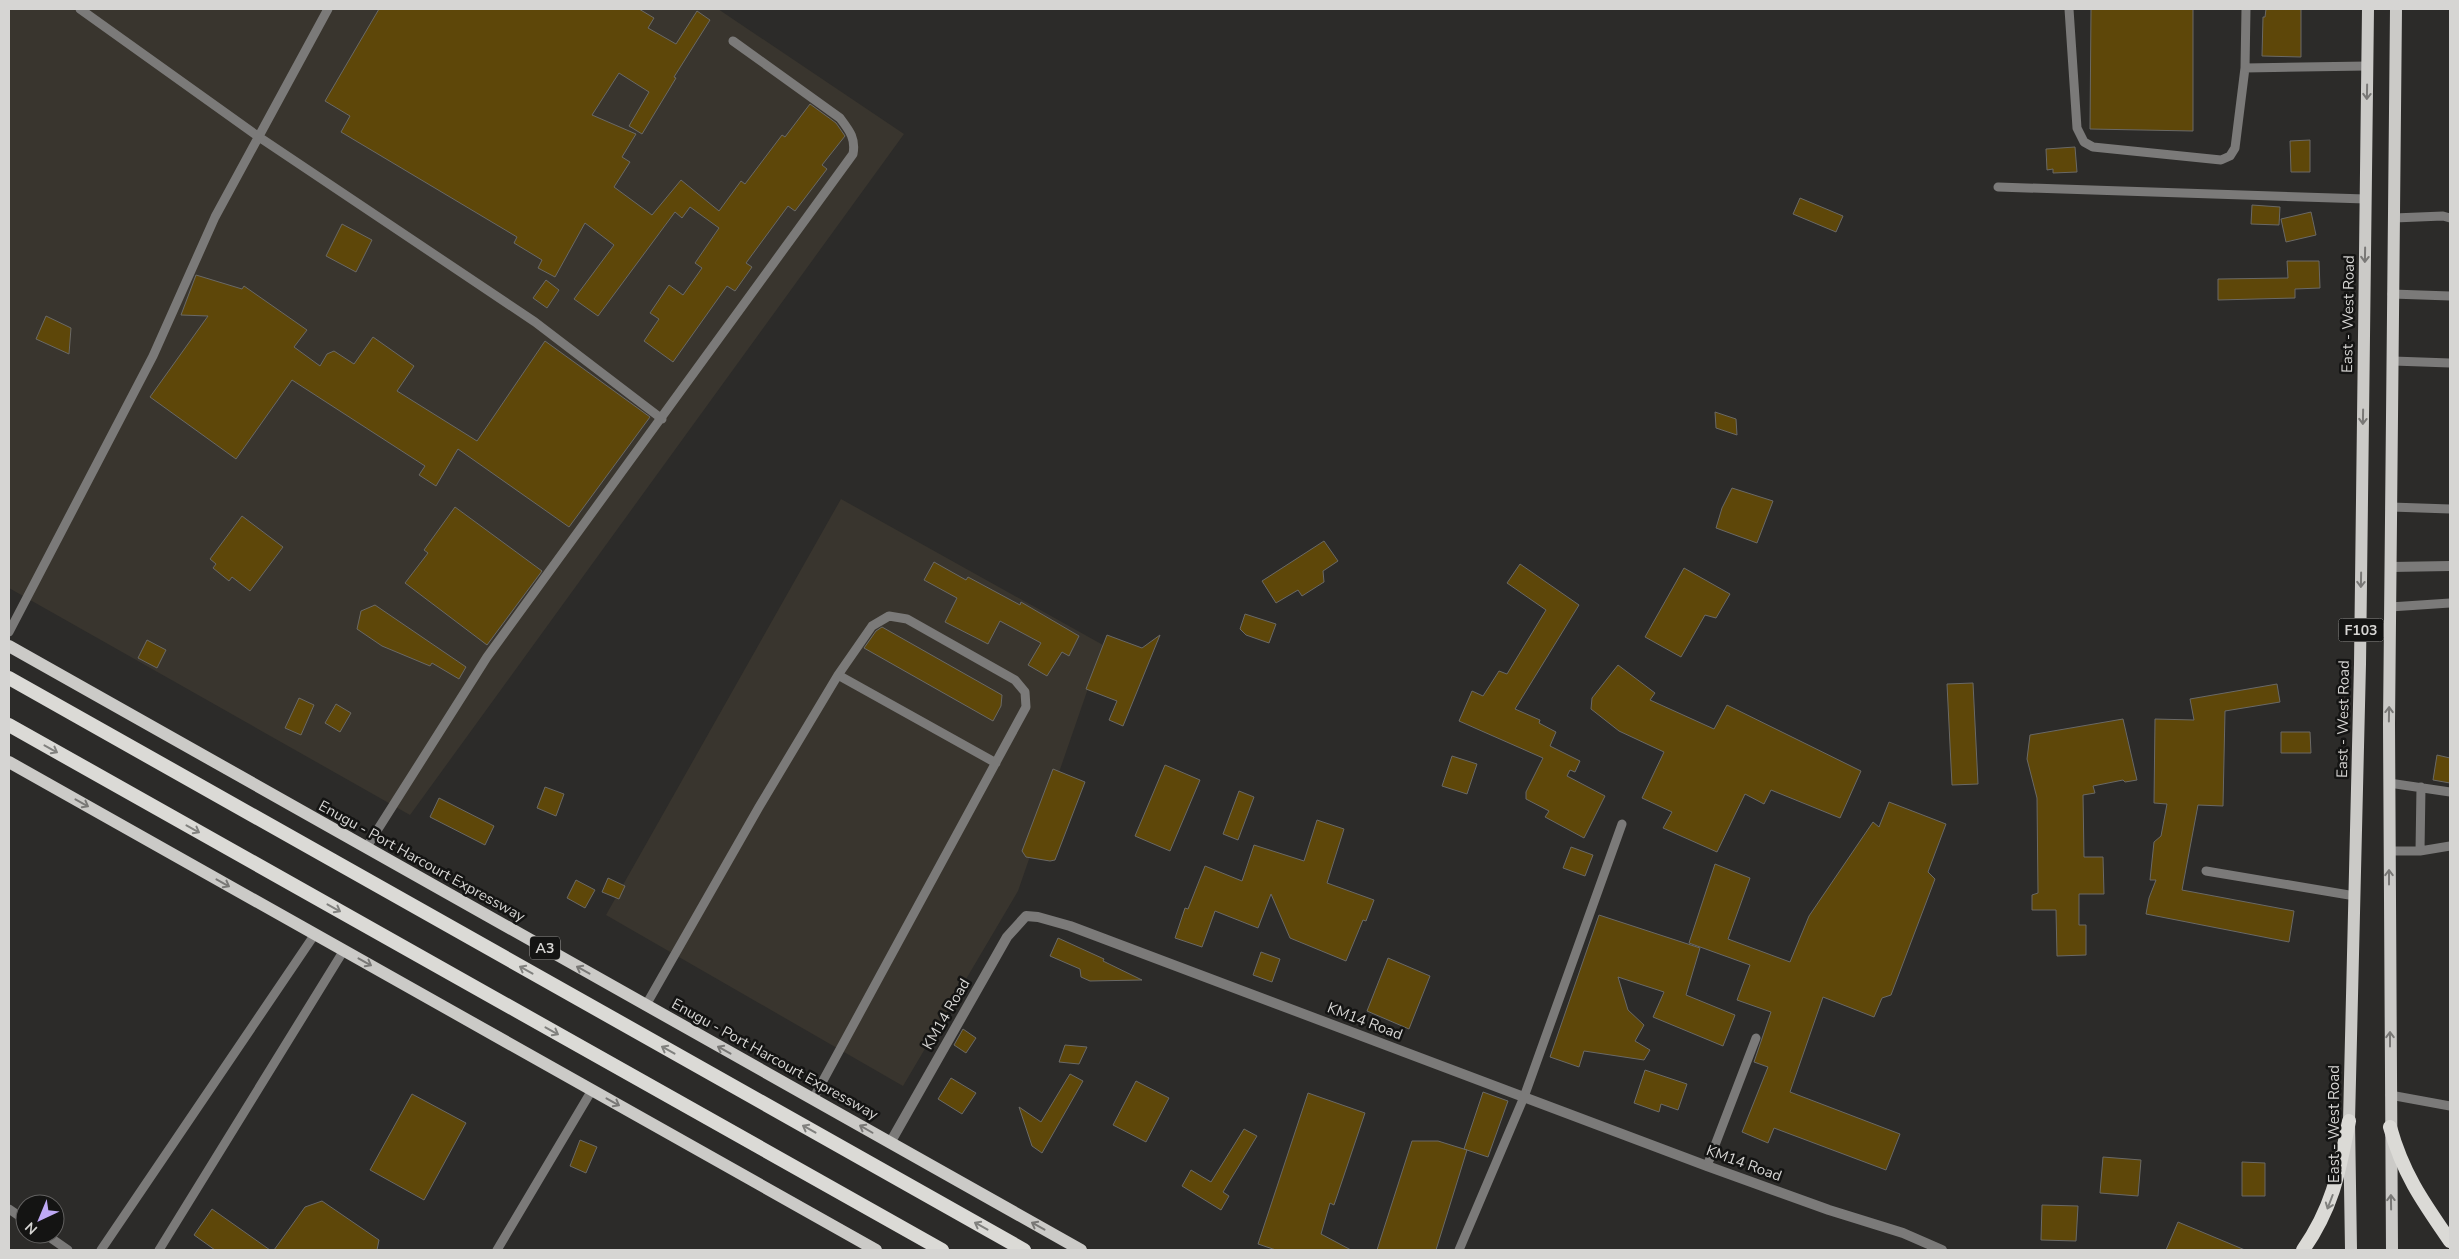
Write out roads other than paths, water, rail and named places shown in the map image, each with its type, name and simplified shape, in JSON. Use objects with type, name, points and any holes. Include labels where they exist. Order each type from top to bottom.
[{"type":"highway","name":"A3","points":[[9,678],[1024,1250]]},
{"type":"highway","points":[[9,725],[942,1250]]},
{"type":"highway","points":[[2303,1250],[2323,1219],[2336,1185],[2349,1121]]},
{"type":"highway","points":[[2390,1128],[2399,1159],[2406,1173],[2450,1241]]},
{"type":"main road","name":"East - West Road","points":[[2351,1250],[2349,1121],[2360,664],[2368,9]]},
{"type":"main road","name":"F103","points":[[2392,1250],[2389,783],[2396,9]]},
{"type":"main road","name":"Enugu - Port Harcourt Expressway","points":[[9,646],[1081,1250]]},
{"type":"main road","points":[[9,762],[876,1250]]},
{"type":"street","points":[[2391,567],[2450,566]]},
{"type":"street","name":"KM14 Road","points":[[890,1143],[1008,937],[1026,916],[1038,917],[1070,926],[1707,1166],[1828,1210],[1903,1233],[1942,1250]]},
{"type":"lane","points":[[80,9],[259,137],[535,322],[662,419]]},
{"type":"lane","points":[[9,632],[153,356],[216,217],[328,9]]},
{"type":"lane","points":[[2069,9],[2077,128],[2084,142],[2093,148],[2221,160],[2230,156],[2235,148],[2245,68],[2246,9]]},
{"type":"lane","points":[[366,848],[487,657],[854,154],[855,145],[852,134],[840,118],[733,41]]},
{"type":"lane","points":[[2245,68],[2367,66]]},
{"type":"lane","points":[[1998,186],[2366,199]]},
{"type":"lane","points":[[2394,218],[2443,216],[2450,218]]},
{"type":"lane","points":[[2392,294],[2450,296]]},
{"type":"lane","points":[[2393,361],[2450,363]]},
{"type":"lane","points":[[2391,507],[2450,509]]},
{"type":"lane","points":[[2390,607],[2450,603]]},
{"type":"lane","points":[[646,1005],[759,807],[838,675],[872,626],[888,616],[907,619],[1015,680],[1025,692],[1026,707],[813,1099]]},
{"type":"lane","points":[[838,675],[996,763]]},
{"type":"lane","points":[[2389,783],[2450,792]]},
{"type":"lane","points":[[2420,851],[2421,787]]},
{"type":"lane","points":[[1460,1250],[1524,1097],[1622,824]]},
{"type":"lane","points":[[2389,851],[2420,851],[2450,846]]},
{"type":"lane","points":[[2206,870],[2355,896]]},
{"type":"lane","points":[[101,1250],[315,934]]},
{"type":"lane","points":[[160,1250],[344,950]]},
{"type":"lane","points":[[1707,1166],[1756,1038]]},
{"type":"lane","points":[[497,1250],[592,1090]]},
{"type":"lane","points":[[2390,1095],[2450,1106]]}]
